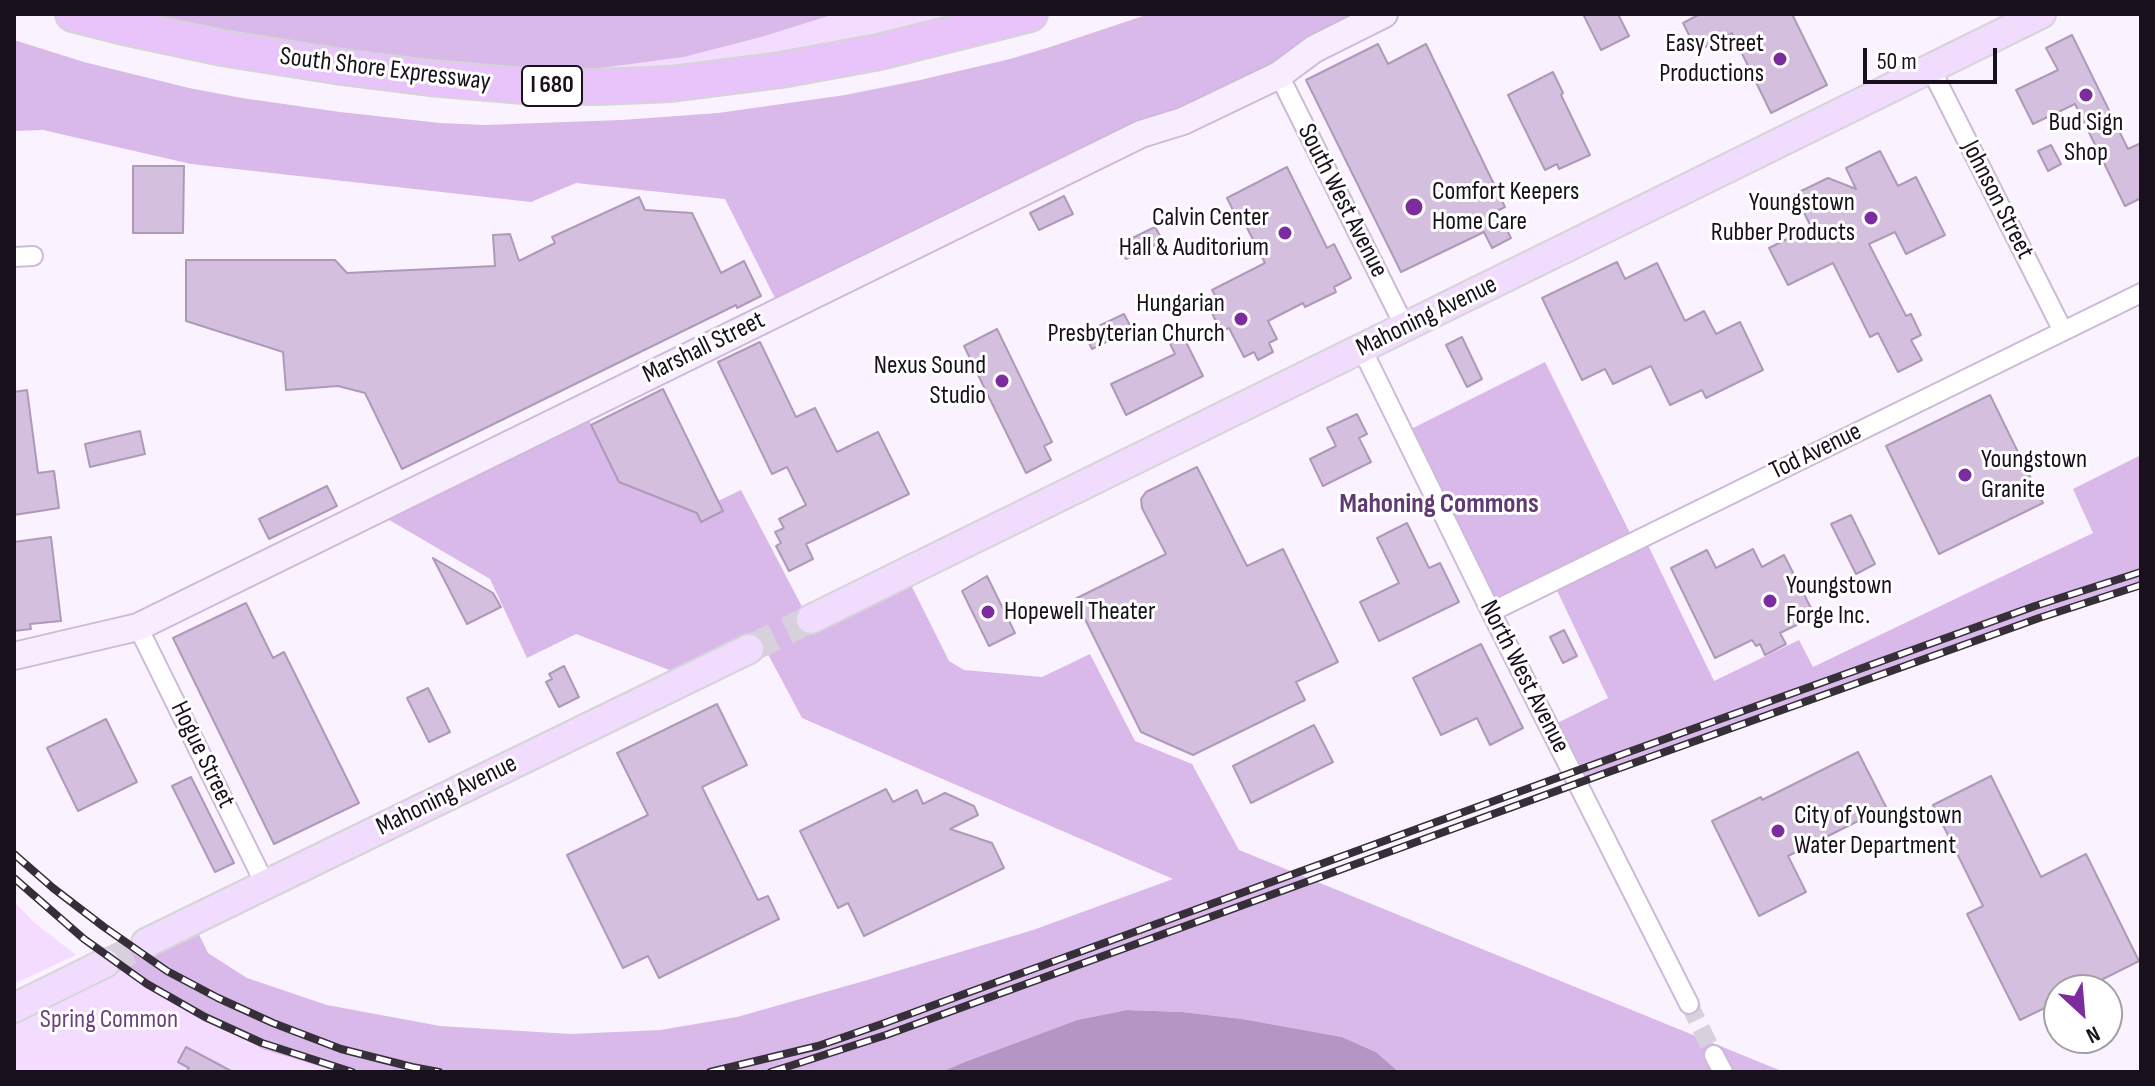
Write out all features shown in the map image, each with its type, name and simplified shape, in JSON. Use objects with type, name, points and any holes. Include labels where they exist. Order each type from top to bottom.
[{"type":"highway","name":"South Shore Expressway","points":[[73,14],[222,48],[342,67],[524,86],[597,87],[671,84],[781,70],[879,52],[1030,14]]},
{"type":"main road","name":"Mahoning Avenue","points":[[811,619],[2041,14]]},
{"type":"main road","name":"Mahoning Avenue","points":[[146,943],[749,649]]},
{"type":"main road","points":[[14,1008],[105,963]]},
{"type":"street","name":"Marshall Street","points":[[14,656],[138,627],[1141,134],[1183,121],[1279,75],[1314,49],[1384,14]]},
{"type":"street","name":"Johnson Street","points":[[1931,69],[2063,331]]},
{"type":"street","name":"South West Avenue","points":[[1279,75],[1405,327]]},
{"type":"street","name":"Tod Avenue","points":[[1491,612],[2141,293]]},
{"type":"street","name":"North West Avenue","points":[[1362,349],[1689,1004]]},
{"type":"street","name":"Hogue Street","points":[[138,627],[265,884]]},
{"type":"street","points":[[1714,1055],[1723,1072]]},
{"type":"green space","points":[[835,14],[1030,14],[781,70],[579,71],[684,57]]},
{"type":"green space","points":[[14,902],[36,924],[76,955],[14,984]]},
{"type":"green space","name":"Spring Common","points":[[112,959],[262,1049],[338,1072],[14,1072],[14,1008]]},
{"type":"shaded area","points":[[73,14],[835,14],[684,57],[467,81]]},
{"type":"shaded area","points":[[1149,14],[1384,14],[781,310],[725,199],[576,183],[531,202],[191,164],[43,130],[14,131],[14,40],[84,62],[242,98],[340,112],[485,125],[718,113],[845,95],[1010,59]]},
{"type":"shaded area","points":[[1545,362],[1634,541],[1644,537],[1714,681],[1799,640],[1813,667],[2093,533],[2073,489],[2141,455],[2141,586],[2038,617],[1854,681],[1578,785],[1549,727],[1608,698],[1553,582],[1491,612],[1403,433]]},
{"type":"shaded area","points":[[583,408],[620,483],[697,513],[701,521],[723,511],[718,501],[741,490],[809,620],[905,573],[949,661],[964,670],[1042,677],[1090,654],[1135,741],[1192,764],[1239,850],[1784,1072],[1399,1072],[1376,1052],[1342,1037],[1241,1019],[1127,1010],[1077,1020],[942,1072],[338,1072],[262,1049],[112,959],[192,920],[208,953],[247,978],[327,1005],[440,1026],[571,1034],[660,1030],[737,1017],[864,981],[1033,930],[1173,879],[802,718],[762,643],[690,678],[576,634],[527,658],[490,579],[374,511]]},
{"type":"shaded area","points":[[1127,1010],[1242,1019],[1342,1037],[1376,1052],[1399,1072],[942,1072],[1077,1020]]},
{"type":"building","points":[[1583,14],[1618,14],[1629,36],[1601,50]]},
{"type":"building","name":"Easy Street Productions","points":[[1700,14],[1792,14],[1827,85],[1771,113],[1732,33],[1697,51],[1683,23]]},
{"type":"building","name":"Bud Sign Shop","points":[[2072,35],[2128,149],[2141,143],[2141,198],[2125,206],[2075,104],[2033,124],[2016,90],[2058,70],[2046,48]]},
{"type":"building","points":[[1378,44],[1388,64],[1426,44],[1505,207],[1497,211],[1511,238],[1492,248],[1484,232],[1401,272],[1306,80]]},
{"type":"building","points":[[1553,72],[1590,155],[1559,169],[1557,164],[1545,170],[1508,95]]},
{"type":"building","points":[[2051,145],[2061,164],[2048,171],[2038,151]]},
{"type":"building","name":"Youngstown Rubber Products","points":[[1880,151],[1898,186],[1916,177],[1945,235],[1906,254],[1895,232],[1869,244],[1906,316],[1911,314],[1921,335],[1911,340],[1922,360],[1898,372],[1878,333],[1870,337],[1833,263],[1788,285],[1769,248],[1811,227],[1795,194],[1828,178],[1856,189],[1846,168]]},
{"type":"building","points":[[133,166],[184,166],[183,233],[133,233]]},
{"type":"building","name":"Calvin Center Hall & Auditorium","points":[[1287,167],[1327,248],[1334,244],[1351,278],[1334,287],[1336,292],[1305,307],[1303,303],[1268,321],[1277,339],[1269,343],[1273,352],[1258,360],[1254,352],[1244,357],[1229,328],[1221,332],[1211,311],[1217,308],[1212,299],[1216,297],[1212,290],[1265,263],[1243,220],[1239,222],[1227,198]]},
{"type":"building","points":[[1064,196],[1073,214],[1039,230],[1030,213]]},
{"type":"building","points":[[639,197],[645,210],[692,213],[721,273],[744,261],[761,296],[737,308],[736,305],[402,469],[365,393],[338,386],[286,390],[283,352],[186,321],[186,260],[335,260],[347,273],[495,266],[493,235],[510,234],[519,261],[555,243],[552,237]]},
{"type":"building","points":[[1155,227],[1163,241],[1126,259],[1118,245]]},
{"type":"building","points":[[1617,262],[1625,279],[1657,263],[1685,321],[1704,311],[1716,334],[1740,322],[1763,370],[1706,398],[1702,390],[1670,405],[1651,366],[1613,384],[1605,369],[1582,380],[1542,298]]},
{"type":"building","points":[[1124,314],[1132,329],[1092,349],[1084,333]]},
{"type":"building","name":"Nexus Sound Studio","points":[[997,329],[1052,442],[1044,446],[1051,460],[1026,473],[964,346]]},
{"type":"building","points":[[1180,330],[1203,376],[1126,415],[1111,384],[1175,354],[1167,337]]},
{"type":"building","points":[[1462,337],[1482,379],[1467,387],[1446,345]]},
{"type":"building","points":[[760,342],[796,417],[815,408],[837,452],[878,432],[909,494],[806,544],[813,559],[789,571],[776,546],[781,543],[775,532],[784,528],[779,519],[806,505],[787,467],[772,474],[718,362]]},
{"type":"building","points":[[663,389],[723,511],[701,522],[697,513],[619,482],[591,425]]},
{"type":"building","points":[[27,390],[38,473],[54,471],[59,508],[14,515],[14,392]]},
{"type":"building","name":"Youngstown Granite","points":[[1990,395],[2043,503],[1939,554],[1886,446]]},
{"type":"building","points":[[1357,414],[1367,434],[1359,438],[1371,462],[1323,486],[1310,459],[1336,446],[1327,428]]},
{"type":"building","points":[[140,431],[145,454],[90,467],[85,444]]},
{"type":"building","points":[[1197,467],[1247,566],[1283,549],[1338,662],[1296,682],[1305,700],[1193,755],[1141,732],[1075,599],[1166,554],[1142,508],[1141,499],[1146,492]]},
{"type":"building","points":[[327,486],[337,506],[269,539],[259,519]]},
{"type":"building","points":[[1851,515],[1875,564],[1856,574],[1831,524]]},
{"type":"building","points":[[1407,523],[1429,568],[1440,563],[1459,602],[1379,641],[1360,602],[1399,583],[1377,538]]},
{"type":"building","points":[[51,537],[61,621],[30,624],[31,629],[14,631],[14,542]]},
{"type":"building","points":[[1753,549],[1762,567],[1784,555],[1815,616],[1780,633],[1786,644],[1765,655],[1760,644],[1756,646],[1752,640],[1715,658],[1671,568],[1707,550],[1716,568]]},
{"type":"building","points":[[433,558],[493,593],[501,607],[467,624]]},
{"type":"building","name":"Hopewell Theater","points":[[987,576],[1015,633],[989,646],[962,591]]},
{"type":"building","points":[[246,603],[273,658],[284,652],[359,803],[274,844],[173,638]]},
{"type":"building","points":[[1564,630],[1577,656],[1563,663],[1550,637]]},
{"type":"building","points":[[1481,644],[1523,728],[1490,745],[1477,718],[1441,735],[1413,678]]},
{"type":"building","points":[[564,666],[579,697],[559,707],[546,682],[552,679],[549,674]]},
{"type":"building","points":[[428,688],[450,732],[429,742],[407,698]]},
{"type":"building","points":[[717,704],[747,765],[702,787],[758,900],[768,896],[779,919],[659,978],[648,956],[623,968],[567,855],[648,815],[617,753]]},
{"type":"building","points":[[106,719],[137,782],[78,811],[47,748]]},
{"type":"building","points":[[1314,725],[1333,762],[1251,803],[1233,766]]},
{"type":"building","name":"City of Youngstown Water Department","points":[[1858,752],[1886,807],[1788,856],[1806,892],[1759,916],[1712,821]]},
{"type":"building","points":[[1991,776],[2041,877],[2086,854],[2139,961],[2113,974],[2043,974],[2043,1009],[2020,1020],[1967,914],[1983,906],[1933,805]]},
{"type":"building","points":[[191,777],[234,863],[215,872],[172,786]]},
{"type":"building","points":[[886,789],[893,802],[917,790],[923,804],[945,793],[974,806],[978,815],[950,829],[992,843],[1004,868],[864,936],[848,903],[838,908],[800,831]]},
{"type":"building","points":[[186,1047],[233,1072],[186,1072],[189,1068],[178,1062]]},
{"type":"tunnel","points":[[749,649],[811,619]]},
{"type":"tunnel","points":[[105,963],[146,943]]},
{"type":"tunnel","points":[[1689,1004],[1714,1055]]},
{"type":"railway","points":[[710,1072],[818,1046],[882,1024],[2035,606],[2141,572]]},
{"type":"railway","points":[[771,1072],[886,1035],[1603,774],[2039,618],[2141,585]]},
{"type":"railway","points":[[14,854],[104,927],[167,971],[218,998],[341,1049],[439,1072]]},
{"type":"railway","points":[[14,878],[84,939],[147,984],[205,1017],[262,1043],[352,1072]]},
{"type":"place","name":"Easy Street Productions","points":[[1780,59]]},
{"type":"place","name":"Bud Sign Shop","points":[[2086,95]]},
{"type":"place","name":"Comfort Keepers Home Care","points":[[1414,207]]},
{"type":"place","name":"Youngstown Rubber Products","points":[[1871,218]]},
{"type":"place","name":"Calvin Center Hall & Auditorium","points":[[1285,233]]},
{"type":"place","name":"Hungarian Presbyterian Church","points":[[1241,319]]},
{"type":"place","name":"Nexus Sound Studio","points":[[1002,381]]},
{"type":"place","name":"Youngstown Granite","points":[[1965,475]]},
{"type":"place","name":"Youngstown Forge Inc.","points":[[1770,601]]},
{"type":"place","name":"Hopewell Theater","points":[[988,612]]},
{"type":"place","name":"City of Youngstown Water Department","points":[[1778,831]]},
{"type":"district","name":"Mahoning Commons","points":[[1439,505]]}]
